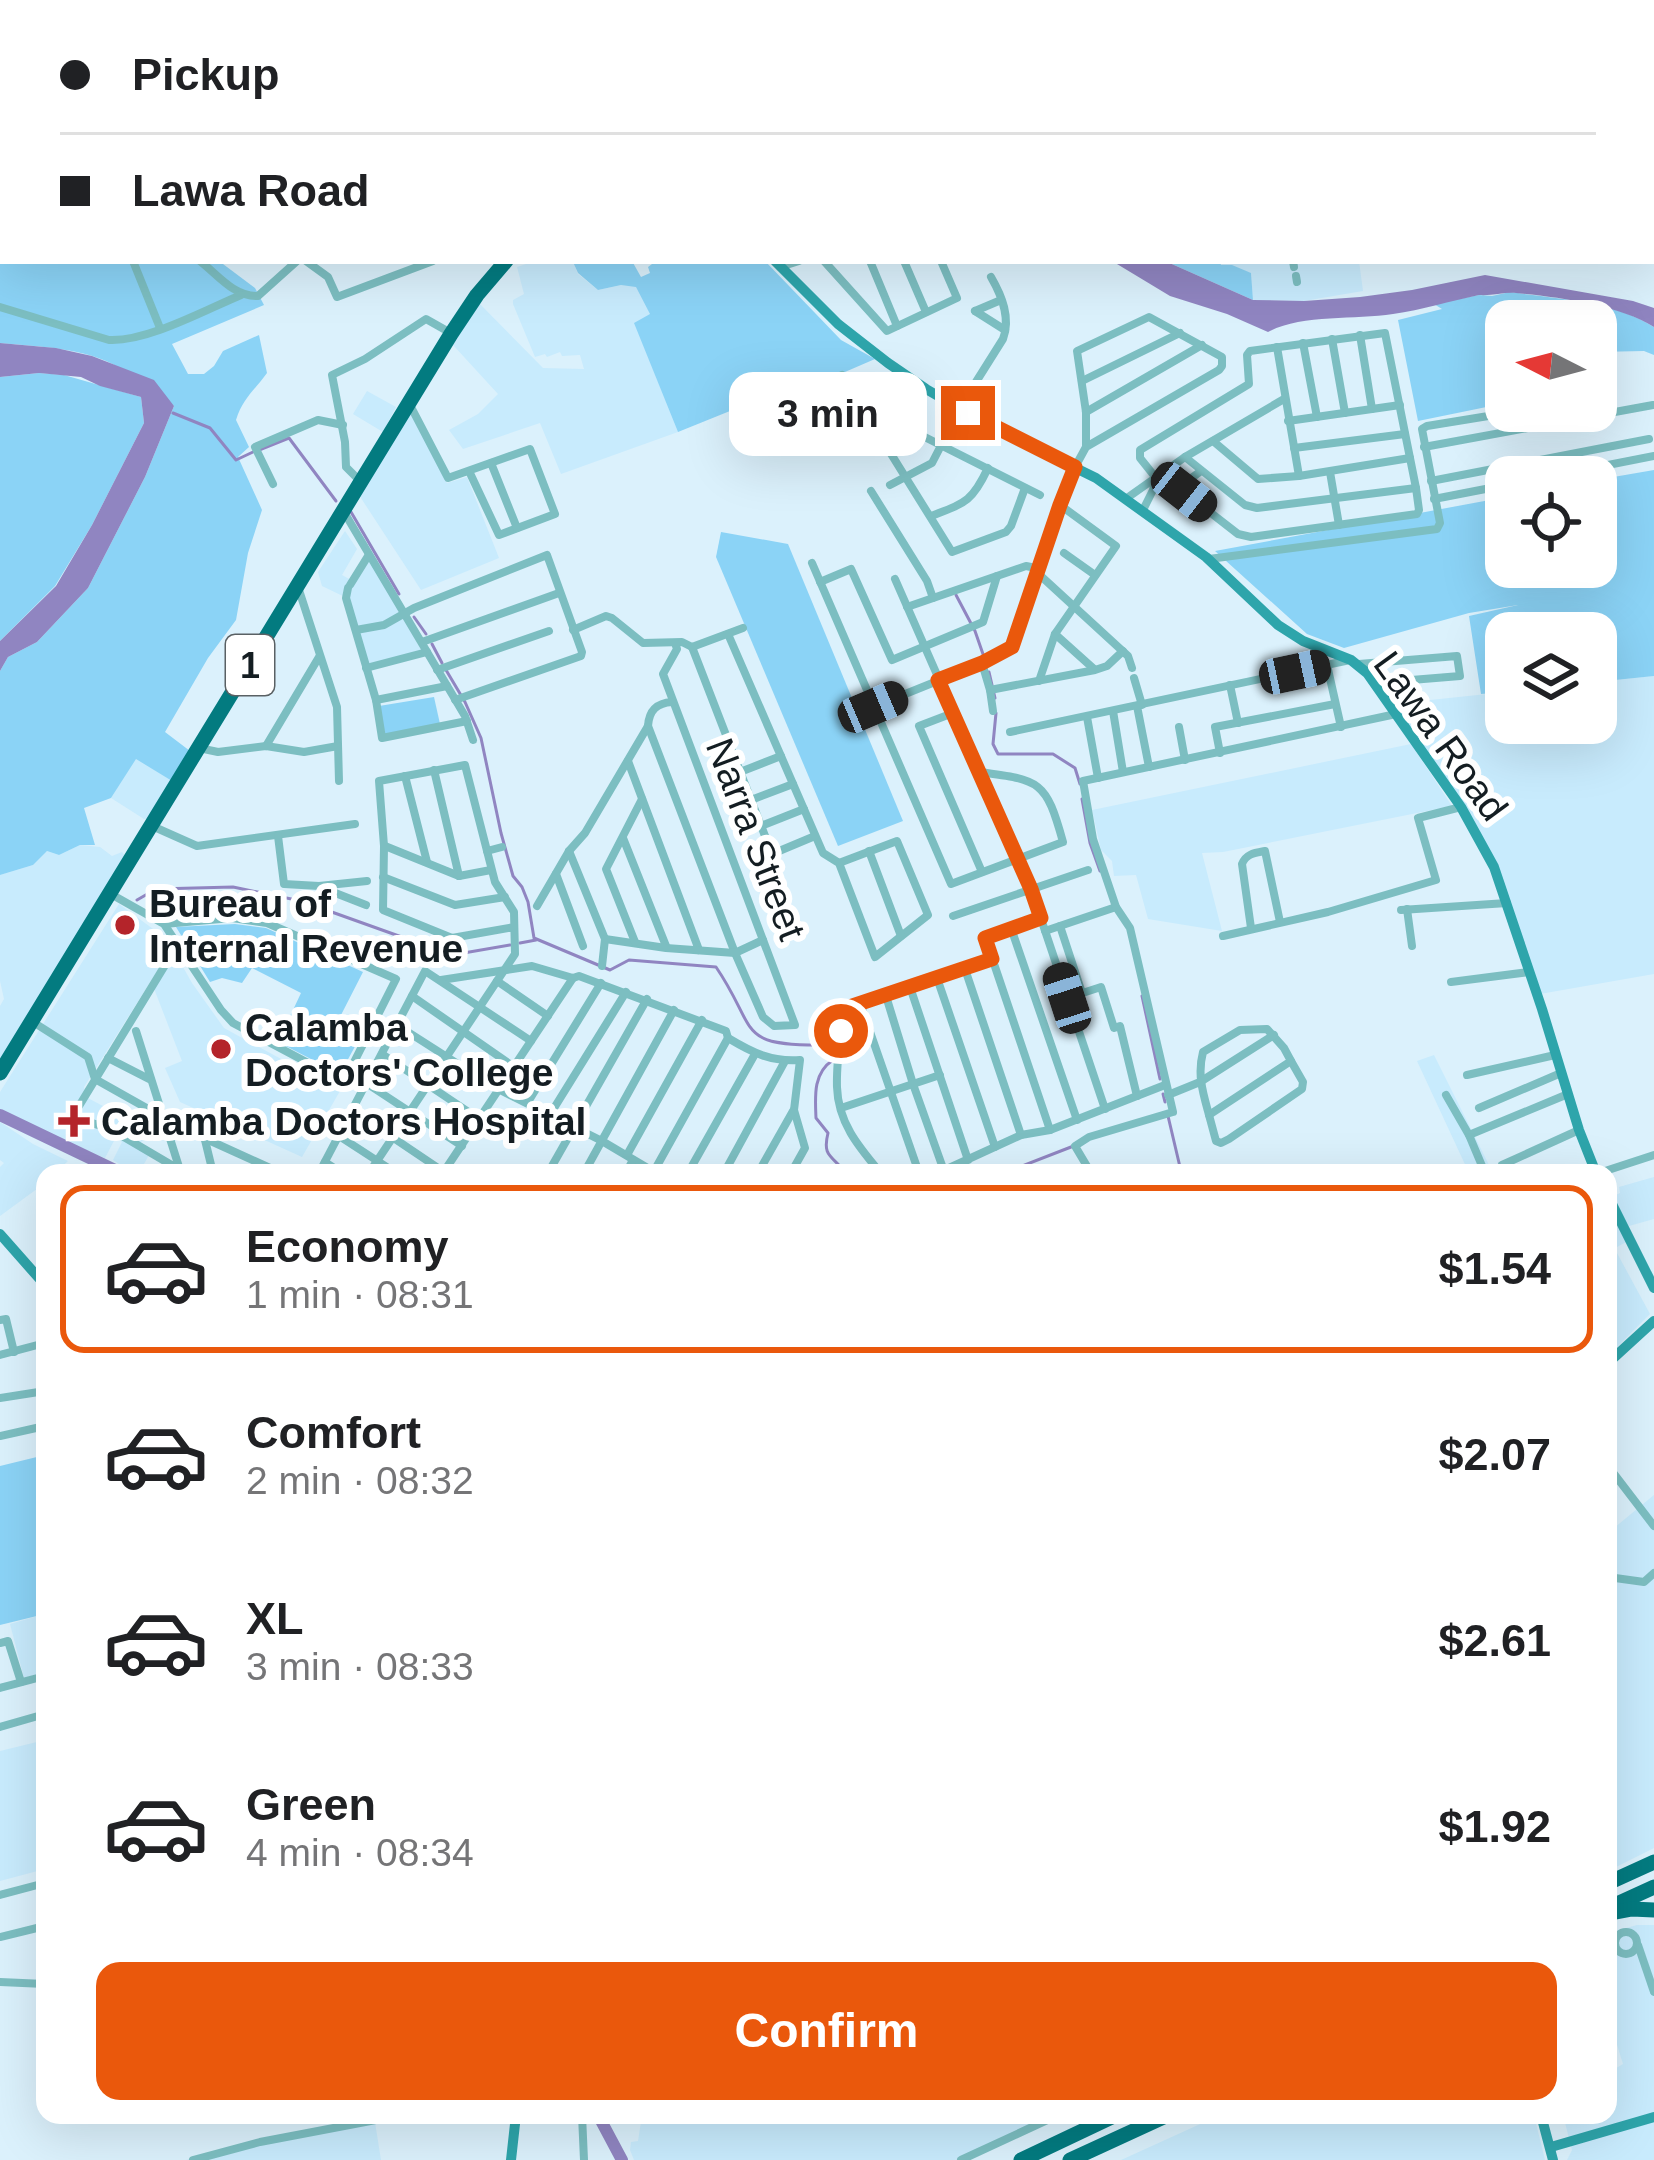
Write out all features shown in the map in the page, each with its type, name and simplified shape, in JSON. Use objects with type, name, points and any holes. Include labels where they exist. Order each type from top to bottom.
[{"type":"highway","name":"1","points":[[0,1073],[451,334],[503,264]]},
{"type":"highway","points":[[1617,1879],[1654,1862]]},
{"type":"highway","points":[[1617,1906],[1654,1887]]},
{"type":"highway","points":[[1617,1910],[1654,1910]]},
{"type":"highway","points":[[1021,2160],[1097,2124]]},
{"type":"highway","points":[[1070,2160],[1148,2124]]},
{"type":"main road","name":"Lawa Road","points":[[777,264],[849,333],[926,389],[1127,498],[1208,559],[1278,625],[1355,662],[1375,682],[1461,807],[1494,867],[1594,1164]]},
{"type":"main road","points":[[1617,1214],[1654,1288]]},
{"type":"main road","points":[[0,1234],[36,1275]]},
{"type":"main road","points":[[1617,1355],[1654,1321]]},
{"type":"main road","points":[[1544,2124],[1552,2153],[1654,2117]]},
{"type":"main road","points":[[514,2160],[515,2124]]},
{"type":"street","points":[[134,264],[160,328]]},
{"type":"street","points":[[204,264],[241,295]]},
{"type":"street","points":[[0,307],[109,340],[124,340],[241,295],[258,296],[298,264]]},
{"type":"street","points":[[307,264],[328,277],[337,297],[425,264]]},
{"type":"street","points":[[827,264],[887,331],[957,298],[942,264]]},
{"type":"street","points":[[871,264],[897,326]]},
{"type":"street","points":[[905,264],[926,313]]},
{"type":"street","points":[[890,484],[929,466],[1006,330],[1006,316],[991,278]]},
{"type":"street","points":[[1001,300],[975,311],[1006,330]]},
{"type":"street","points":[[873,707],[1012,647],[1060,505],[1086,447],[1077,350],[1150,317],[1222,357],[1219,370],[1086,447]]},
{"type":"street","points":[[361,482],[346,466],[332,375],[426,319],[451,334]]},
{"type":"street","points":[[1082,381],[1180,332]]},
{"type":"street","points":[[1143,510],[1156,478],[1140,458],[1140,450],[1249,383],[1250,351],[1385,333],[1417,514],[1260,537],[1238,534],[1184,492],[1182,484],[1202,471]]},
{"type":"street","points":[[1360,335],[1372,409]]},
{"type":"street","points":[[1332,339],[1345,413]]},
{"type":"street","points":[[1303,343],[1317,417]]},
{"type":"street","points":[[1086,412],[1202,345]]},
{"type":"street","points":[[1277,347],[1299,476]]},
{"type":"street","points":[[842,375],[952,552],[1006,532],[1025,488]]},
{"type":"street","points":[[1127,498],[1284,399]]},
{"type":"street","points":[[409,403],[448,478],[530,449],[555,514],[499,535],[469,471]]},
{"type":"street","points":[[1288,421],[1400,405]]},
{"type":"street","points":[[1424,447],[1654,405]]},
{"type":"street","points":[[865,411],[1040,495]]},
{"type":"street","points":[[1208,559],[1437,529],[1440,523],[1423,429],[1485,416]]},
{"type":"street","points":[[273,484],[255,446],[318,420],[343,425]]},
{"type":"street","points":[[1294,448],[1406,434]]},
{"type":"street","points":[[1431,481],[1649,439]]},
{"type":"street","points":[[1213,441],[1258,479],[1410,458]]},
{"type":"street","points":[[1617,463],[1654,456]]},
{"type":"street","points":[[1185,458],[1245,505],[1257,508],[1416,488]]},
{"type":"street","points":[[491,463],[517,528]]},
{"type":"street","points":[[931,516],[967,503],[988,468]]},
{"type":"street","points":[[1330,472],[1339,525]]},
{"type":"street","points":[[1435,499],[1485,489]]},
{"type":"street","points":[[871,491],[933,598]]},
{"type":"street","points":[[1039,682],[1055,634],[1116,545],[1060,505]]},
{"type":"street","points":[[343,511],[467,721],[473,740]]},
{"type":"street","points":[[1064,553],[1095,575]]},
{"type":"street","points":[[356,630],[384,625],[547,555],[581,656],[455,700]]},
{"type":"street","points":[[368,556],[346,598],[376,700],[382,738],[467,721]]},
{"type":"street","points":[[812,563],[951,884],[1063,842],[1042,788],[1025,778],[979,772]]},
{"type":"street","points":[[907,608],[1026,566],[1037,572],[1129,656],[1149,767]]},
{"type":"street","points":[[820,582],[851,568],[892,660],[982,622],[997,576]]},
{"type":"street","points":[[895,579],[1031,889],[1105,1109]]},
{"type":"street","points":[[298,586],[337,707],[339,781]]},
{"type":"street","points":[[367,668],[559,593]]},
{"type":"street","points":[[573,630],[606,616],[643,644],[682,642],[692,647],[772,854],[815,836]]},
{"type":"street","points":[[692,647],[743,628]]},
{"type":"street","points":[[437,670],[549,631]]},
{"type":"street","points":[[728,634],[823,853],[839,863],[875,957],[928,915],[897,841],[839,863]]},
{"type":"street","points":[[1055,634],[1095,670]]},
{"type":"street","name":"Narra Street","points":[[675,643],[677,649],[663,674],[795,1025],[774,1026],[763,1017],[735,953]]},
{"type":"street","points":[[990,691],[1095,670],[1123,651]]},
{"type":"street","points":[[266,746],[320,656]]},
{"type":"street","points":[[1010,733],[1327,665],[1457,656],[1460,676],[1375,682]]},
{"type":"street","points":[[982,663],[993,711]]},
{"type":"street","points":[[1327,665],[1341,728]]},
{"type":"street","points":[[376,700],[447,686]]},
{"type":"street","points":[[1230,686],[1238,723]]},
{"type":"street","points":[[538,906],[648,725],[651,712],[672,702]]},
{"type":"street","points":[[1220,753],[1215,728],[1335,704]]},
{"type":"street","points":[[1113,711],[1123,772]]},
{"type":"street","points":[[953,712],[920,726],[982,872]]},
{"type":"street","points":[[1085,1164],[1075,1146],[1089,1137],[1173,1112],[1130,928],[1116,907],[1093,839],[1083,781],[1397,714]]},
{"type":"street","points":[[1087,717],[1099,778]]},
{"type":"street","points":[[648,725],[735,953]]},
{"type":"street","points":[[1179,727],[1185,760]]},
{"type":"street","points":[[199,748],[218,752],[266,746],[304,752],[338,746]]},
{"type":"street","points":[[740,772],[781,756]]},
{"type":"street","points":[[627,759],[699,950]]},
{"type":"street","points":[[375,1164],[515,954],[514,912],[491,870],[465,765],[380,781],[383,910],[448,936],[514,927]]},
{"type":"street","points":[[434,770],[459,875]]},
{"type":"street","points":[[405,776],[428,864]]},
{"type":"street","points":[[751,800],[793,784]]},
{"type":"street","points":[[636,944],[606,869],[642,800]]},
{"type":"street","points":[[1223,936],[1436,880],[1418,818],[1461,807]]},
{"type":"street","points":[[761,826],[804,809]]},
{"type":"street","points":[[151,825],[197,847],[355,824]]},
{"type":"street","points":[[278,836],[284,884],[368,881]]},
{"type":"street","points":[[622,838],[667,948]]},
{"type":"street","points":[[384,846],[459,875],[491,870]]},
{"type":"street","points":[[487,851],[502,847]]},
{"type":"street","points":[[1251,928],[1242,864],[1244,858],[1265,850],[1280,922]]},
{"type":"street","points":[[568,851],[605,938],[602,966]]},
{"type":"street","points":[[869,851],[901,936]]},
{"type":"street","points":[[953,916],[1088,870]]},
{"type":"street","points":[[556,873],[583,946]]},
{"type":"street","points":[[383,878],[455,905],[505,897]]},
{"type":"street","points":[[319,886],[366,905]]},
{"type":"street","points":[[110,893],[164,924],[233,1023],[344,1082],[396,979],[267,923],[232,918],[164,924]]},
{"type":"street","points":[[1412,946],[1404,909],[1508,903]]},
{"type":"street","points":[[1045,931],[1116,907]]},
{"type":"street","points":[[1041,918],[985,938],[1050,1130]]},
{"type":"street","points":[[1060,926],[1082,993]]},
{"type":"street","points":[[1011,928],[1077,1120]]},
{"type":"street","points":[[605,938],[735,953],[763,940]]},
{"type":"street","points":[[167,1164],[112,1130],[78,1118],[76,1112],[178,944]]},
{"type":"street","points":[[873,1164],[850,1136],[841,1108],[837,1091],[841,1031],[834,1012],[992,959]]},
{"type":"street","points":[[441,980],[532,966],[602,983],[727,1031],[728,1038],[659,1164]]},
{"type":"street","points":[[965,968],[1021,1136]]},
{"type":"street","points":[[328,1164],[325,1162],[425,970],[531,1041]]},
{"type":"street","points":[[1451,982],[1530,972]]},
{"type":"street","points":[[450,1164],[572,978]]},
{"type":"street","points":[[937,978],[994,1148]]},
{"type":"street","points":[[497,981],[548,1016]]},
{"type":"street","points":[[528,1102],[602,983]]},
{"type":"street","points":[[910,987],[968,1160]]},
{"type":"street","points":[[1067,998],[1101,988],[1114,1028],[1120,1026],[1137,1096]]},
{"type":"street","points":[[551,1114],[626,992]]},
{"type":"street","points":[[886,995],[938,1164]]},
{"type":"street","points":[[412,996],[514,1067]]},
{"type":"street","points":[[554,1164],[647,999]]},
{"type":"street","points":[[860,1004],[916,1164]]},
{"type":"street","points":[[589,1164],[674,1010]]},
{"type":"street","points":[[628,1164],[702,1020]]},
{"type":"street","points":[[32,1022],[88,1058],[95,1079],[261,1164]]},
{"type":"street","points":[[397,1025],[500,1089],[640,1164]]},
{"type":"street","points":[[1267,1028],[1291,1061],[1302,1089],[1216,1142],[1200,1082],[1203,1052],[1240,1030],[1267,1028]]},
{"type":"street","points":[[136,1031],[178,1164]]},
{"type":"street","points":[[959,1164],[1021,1136],[1050,1130],[1137,1096],[1200,1082],[1274,1035]]},
{"type":"street","points":[[728,1038],[754,1054],[800,1060],[794,1110],[763,1164]]},
{"type":"street","points":[[382,1054],[479,1119]]},
{"type":"street","points":[[693,1164],[754,1054]]},
{"type":"street","points":[[1467,1076],[1556,1055]]},
{"type":"street","points":[[109,1058],[152,1081]]},
{"type":"street","points":[[729,1164],[785,1061]]},
{"type":"street","points":[[1209,1115],[1291,1061]]},
{"type":"street","points":[[1479,1108],[1561,1073]]},
{"type":"street","points":[[841,1108],[940,1075]]},
{"type":"street","points":[[366,1083],[462,1146]]},
{"type":"street","points":[[1468,1135],[1568,1094]]},
{"type":"street","points":[[1446,1095],[1481,1164]]},
{"type":"street","points":[[352,1110],[431,1164]]},
{"type":"street","points":[[794,1110],[805,1148],[796,1164]]},
{"type":"street","points":[[1504,1164],[1579,1130]]},
{"type":"street","points":[[339,1136],[383,1164]]},
{"type":"street","points":[[205,1139],[211,1164]]},
{"type":"street","points":[[1617,1167],[1654,1155]]},
{"type":"street","points":[[0,1320],[6,1319],[14,1352]]},
{"type":"street","points":[[0,1355],[36,1346]]},
{"type":"street","points":[[0,1398],[36,1392]]},
{"type":"street","points":[[0,1436],[36,1428]]},
{"type":"street","points":[[1617,1478],[1654,1526]]},
{"type":"street","points":[[1617,1578],[1644,1582],[1654,1573]]},
{"type":"street","points":[[0,1643],[8,1641],[22,1682]]},
{"type":"street","points":[[0,1688],[36,1678]]},
{"type":"street","points":[[0,1727],[36,1717]]},
{"type":"street","points":[[0,1894],[36,1885]]},
{"type":"street","points":[[0,1937],[36,1928]]},
{"type":"street","points":[[1637,1945],[1654,1992]]},
{"type":"street","points":[[0,1982],[36,1984]]},
{"type":"street","points":[[193,2160],[355,2124]]},
{"type":"street","points":[[583,2124],[585,2156],[590,2153],[596,2160]]},
{"type":"street","points":[[961,2160],[1039,2124]]},
{"type":"shaded area","points":[[0,264],[223,264],[255,288],[264,305],[172,344],[188,374],[204,374],[223,351],[259,335],[267,373],[236,420],[249,447],[238,457],[262,510],[248,553],[236,620],[165,732],[190,751],[172,781],[136,759],[111,798],[84,808],[95,845],[80,845],[59,855],[47,851],[33,865],[0,875],[0,671],[8,657],[37,642],[88,588],[145,477],[174,406],[120,368],[92,356],[0,343]]},
{"type":"shaded area","points":[[574,264],[578,274],[598,290],[636,286],[651,314],[635,324],[678,432],[561,474],[540,423],[463,449],[449,430],[478,414],[498,394],[453,345],[479,303],[543,368],[584,369],[580,355],[562,356],[560,352],[535,357],[513,304],[524,294],[517,267]]},
{"type":"shaded area","points":[[574,264],[634,264],[641,277],[650,273],[652,264],[768,264],[841,340],[875,359],[678,432],[634,323],[650,314],[636,287],[598,290]]},
{"type":"shaded area","points":[[1117,264],[1172,264],[1253,300],[1360,297],[1485,275],[1633,301],[1654,308],[1654,327],[1617,312],[1617,300],[1511,293],[1479,295],[1393,314],[1296,322],[1268,332],[1170,296]]},
{"type":"shaded area","points":[[1172,264],[1232,265],[1251,273],[1253,300]]},
{"type":"shaded area","points":[[1359,264],[1363,291],[1304,301],[1253,300],[1251,273],[1221,265]]},
{"type":"shaded area","points":[[1510,292],[1570,300],[1485,300],[1485,407],[1418,421],[1398,320],[1442,309],[1434,304]]},
{"type":"shaded area","points":[[1617,311],[1654,327],[1654,355],[1617,352]]},
{"type":"shaded area","points":[[0,343],[92,356],[154,380],[174,406],[145,477],[88,588],[37,642],[8,657],[0,671],[0,641],[56,586],[144,423],[141,397],[81,377],[39,373],[0,377]]},
{"type":"shaded area","points":[[64,375],[141,397],[144,423],[55,586],[0,641],[0,377]]},
{"type":"shaded area","points":[[367,391],[396,407],[383,432],[353,414]]},
{"type":"shaded area","points":[[411,412],[447,483],[467,477],[499,558],[421,590],[359,495]]},
{"type":"shaded area","points":[[1654,470],[1654,676],[1617,680],[1617,612],[1487,612],[1518,605],[1469,613],[1344,648],[1307,634],[1215,551],[1485,501],[1485,588],[1617,588],[1617,476]]},
{"type":"shaded area","points":[[345,531],[357,549],[342,575],[353,581],[369,559],[422,651],[369,665],[349,599],[322,586],[318,572]]},
{"type":"shaded area","points":[[721,532],[788,544],[903,821],[838,846],[716,557]]},
{"type":"shaded area","points":[[1485,612],[1485,694],[1481,694],[1469,616]]},
{"type":"shaded area","points":[[1654,676],[1654,974],[1540,994],[1494,860],[1392,704],[1485,694],[1485,744],[1617,744],[1617,680]]},
{"type":"shaded area","points":[[434,697],[440,724],[385,735],[379,706]]},
{"type":"shaded area","points":[[1411,744],[1452,806],[1202,853],[1222,931],[1148,919],[1136,875],[1114,876],[1112,861],[1101,850],[1092,810]]},
{"type":"shaded area","points":[[136,758],[172,781],[150,818],[144,819],[111,798]]},
{"type":"shaded area","points":[[80,845],[125,856],[0,1060],[4,999],[0,875],[33,865],[47,851],[59,855]]},
{"type":"shaded area","points":[[119,904],[164,937],[171,949],[84,1087],[86,1097],[148,1130],[138,1147],[149,1155],[144,1164],[113,1160],[122,1142],[116,1137],[105,1158],[36,1132],[0,1112],[0,1092]]},
{"type":"shaded area","points":[[235,924],[266,928],[363,972],[341,1015],[365,1028],[340,1074],[278,1042],[301,993],[252,968],[242,983],[222,978],[210,982],[176,927]]},
{"type":"shaded area","name":"Calamba Doctors' College","points":[[174,951],[224,1028],[340,1091],[302,1157],[180,1102],[165,1068],[182,1061],[153,986]]},
{"type":"shaded area","points":[[1434,1055],[1488,1164],[1465,1164],[1417,1061]]},
{"type":"shaded area","points":[[0,1122],[68,1161],[36,1164],[36,1190],[0,1216],[0,1167],[4,1163],[0,1160]]},
{"type":"shaded area","points":[[1654,1177],[1654,1219],[1629,1226],[1617,1206],[1619,1187]]},
{"type":"shaded area","points":[[1617,1219],[1628,1241],[1617,1247]]},
{"type":"shaded area","points":[[1617,1253],[1650,1314],[1617,1347]]},
{"type":"shaded area","points":[[36,1457],[36,1616],[0,1625],[0,1466]]},
{"type":"shaded area","points":[[1654,1495],[1654,1848],[1617,1866],[1617,1526]]},
{"type":"shaded area","points":[[36,1617],[36,1675],[24,1678],[10,1624]]},
{"type":"shaded area","points":[[36,1742],[36,1871],[0,1881],[0,1751]]},
{"type":"shaded area","points":[[1654,1925],[1654,2160],[1567,2160],[1572,2150],[1565,2124],[1617,2124],[1617,2068],[1623,2064],[1617,2045],[1617,1931]]},
{"type":"shaded area","points":[[345,2124],[375,2124],[381,2160],[186,2160]]},
{"type":"shaded area","points":[[641,2124],[1032,2124],[955,2160],[634,2160],[631,2142],[638,2141]]},
{"type":"shaded area","points":[[1200,2124],[1536,2124],[1545,2160],[1121,2160]]},
{"type":"waterway","points":[[173,413],[210,428],[236,460],[253,452]]},
{"type":"waterway","points":[[259,450],[289,438],[336,501]]},
{"type":"waterway","points":[[351,512],[399,594]]},
{"type":"waterway","points":[[956,595],[984,657]]},
{"type":"waterway","points":[[414,617],[426,634]]},
{"type":"waterway","points":[[432,644],[442,663]]},
{"type":"waterway","points":[[446,670],[481,738],[501,833],[513,876],[528,902],[534,938],[610,970],[629,960],[716,967],[752,1030],[776,1042],[825,1045],[833,1060],[819,1078],[816,1118],[828,1133],[827,1151],[838,1164]]},
{"type":"waterway","points":[[989,672],[995,698]]},
{"type":"waterway","points":[[996,713],[993,744],[998,754],[1053,754],[1075,768],[1080,784]]},
{"type":"waterway","points":[[1082,799],[1100,871]]},
{"type":"waterway","points":[[137,900],[156,889],[233,887],[301,901],[452,955],[510,945]]},
{"type":"waterway","points":[[520,943],[536,940]]},
{"type":"waterway","points":[[1142,996],[1160,1079]]},
{"type":"waterway","points":[[1163,1094],[1165,1102]]},
{"type":"waterway","points":[[0,1115],[102,1164]]},
{"type":"waterway","points":[[1168,1116],[1179,1164]]},
{"type":"waterway","points":[[1027,1164],[1071,1147]]},
{"type":"waterway","points":[[603,2124],[622,2160]]},
{"type":"place","name":"Bureau of Internal Revenue","points":[[125,925]]},
{"type":"place","name":"Calamba Doctors' College","points":[[221,1049]]},
{"type":"place","name":"Calamba Doctors Hospital","points":[[74,1121]]},
{"type":"route","points":[[841,1031],[834,1012],[992,959],[985,938],[1041,918],[938,680],[1012,647],[1075,467],[968,413]]}]
